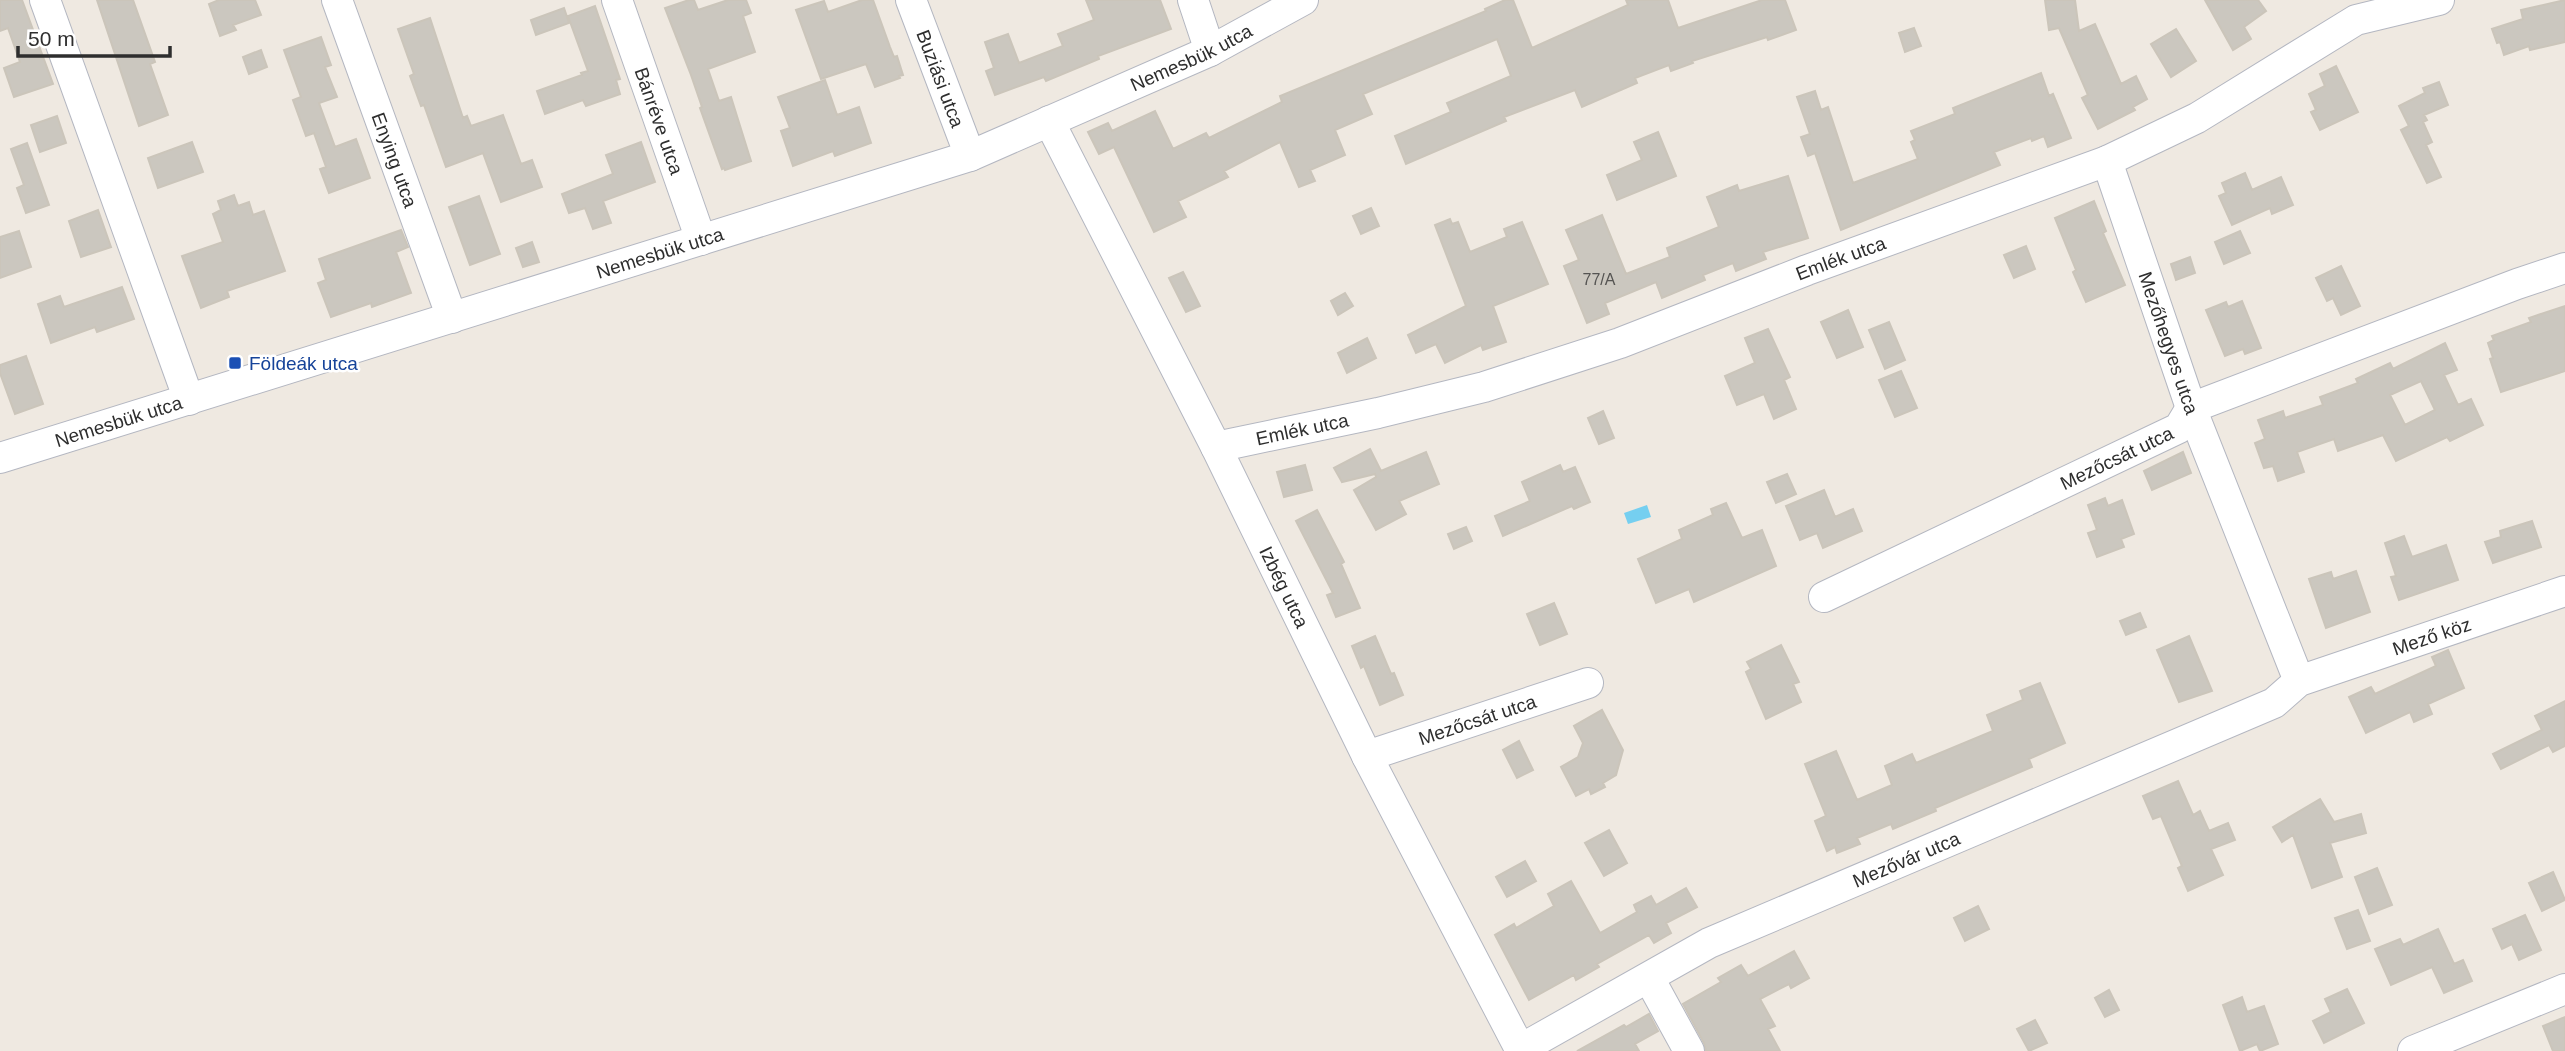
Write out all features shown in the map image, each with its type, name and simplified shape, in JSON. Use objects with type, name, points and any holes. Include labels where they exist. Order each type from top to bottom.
[{"type":"street","points":[[45,0],[189,400]]},
{"type":"street","name":"Enying utca","points":[[337,0],[452,318]]},
{"type":"street","name":"Bánréve utca","points":[[617,0],[701,240]]},
{"type":"street","name":"Buziási utca","points":[[911,0],[970,156]]},
{"type":"street","points":[[1193,0],[1210,51]]},
{"type":"street","name":"Nemesbük utca","points":[[0,458],[970,156],[1210,51],[1303,0]]},
{"type":"street","name":"Emlék utca","points":[[1216,447],[1366,416],[1484,387],[1607,347],[1807,270],[2107,161],[2197,118],[2356,20],[2439,0]]},
{"type":"street","name":"Izbég utca","points":[[1049,121],[1216,447],[1367,756],[1521,1050]]},
{"type":"street","name":"Mezőhegyes utca","points":[[2107,161],[2191,408],[2299,681]]},
{"type":"street","name":"Mezőcsát utca","points":[[1824,597],[2179,428],[2191,408],[2565,268]]},
{"type":"street","name":"Mező köz","points":[[2299,681],[2565,591]]},
{"type":"street","name":"Mezővár utca","points":[[1521,1050],[1709,943],[2274,703],[2299,681]]},
{"type":"street","name":"Mezőcsát utca","points":[[1367,756],[1588,683]]},
{"type":"street","points":[[1649,978],[1689,1051]]},
{"type":"street","points":[[2413,1051],[2565,989]]},
{"type":"water","points":[[1647,505],[1651,517],[1628,524],[1624,513]]},
{"type":"building","points":[[0,0],[22,0],[53,84],[14,97],[4,68],[20,62],[8,28],[0,31]]},
{"type":"building","points":[[97,0],[133,0],[155,62],[150,64],[168,115],[139,126]]},
{"type":"building","points":[[219,0],[255,0],[261,15],[233,25],[236,30],[220,36],[209,4]]},
{"type":"building","points":[[694,0],[698,10],[728,0],[746,0],[751,13],[743,16],[755,52],[708,69],[719,101],[731,97],[751,161],[725,170],[722,169],[691,75],[665,8]]},
{"type":"building","points":[[862,0],[873,0],[903,75],[875,87],[866,64],[821,79],[796,10],[824,1],[828,12]]},
{"type":"building","points":[[1086,0],[1160,0],[1171,29],[1098,56],[1099,59],[1046,81],[1044,77],[995,95],[986,71],[994,68],[985,42],[1008,34],[1019,63],[1063,46],[1058,34],[1094,20]]},
{"type":"building","points":[[1505,0],[1513,0],[1532,48],[1628,5],[1626,0],[1668,0],[1678,28],[1762,0],[1785,0],[1796,30],[1692,61],[1693,63],[1671,71],[1669,65],[1635,78],[1637,83],[1582,107],[1575,90],[1504,117],[1506,121],[1406,164],[1395,136],[1451,112],[1447,103],[1511,76],[1497,39],[1363,94],[1372,114],[1335,130],[1345,155],[1310,170],[1315,181],[1299,187],[1280,142],[1224,171],[1228,177],[1178,201],[1186,217],[1154,232],[1114,147],[1099,154],[1088,132],[1108,123],[1112,131],[1155,111],[1173,149],[1206,133],[1209,138],[1282,102],[1280,96],[1486,11],[1485,9]]},
{"type":"building","points":[[2045,0],[2075,0],[2079,31],[2095,24],[2121,84],[2136,76],[2147,99],[2133,107],[2135,110],[2098,129],[2082,98],[2088,95],[2059,28],[2049,30]]},
{"type":"building","points":[[2205,0],[2258,0],[2266,11],[2244,27],[2251,39],[2233,50]]},
{"type":"building","points":[[2565,0],[2565,42],[2530,50],[2529,46],[2504,55],[2492,29],[2523,19],[2521,10]]},
{"type":"building","points":[[595,6],[620,79],[616,80],[620,94],[586,106],[583,100],[545,114],[537,91],[588,71],[568,16]]},
{"type":"building","points":[[564,8],[569,23],[536,35],[531,20]]},
{"type":"building","points":[[430,18],[463,118],[467,116],[471,126],[503,115],[521,164],[532,160],[542,187],[501,202],[483,153],[446,167],[424,105],[421,106],[410,76],[414,74],[398,29]]},
{"type":"building","points":[[1914,28],[1921,46],[1905,52],[1899,33]]},
{"type":"building","points":[[2176,29],[2196,61],[2171,77],[2151,44]]},
{"type":"building","points":[[321,37],[331,65],[325,67],[337,97],[319,103],[335,147],[356,139],[370,178],[329,193],[320,169],[326,167],[314,133],[306,136],[293,100],[301,97],[284,50]]},
{"type":"building","points":[[261,50],[267,67],[249,74],[243,57]]},
{"type":"building","points":[[2336,66],[2358,112],[2320,130],[2311,112],[2316,110],[2309,94],[2325,86],[2320,74]]},
{"type":"building","points":[[2041,73],[2049,96],[2053,94],[2071,138],[2048,147],[2044,136],[2032,141],[2031,138],[1994,152],[2000,165],[1841,230],[1815,153],[1808,156],[1801,137],[1810,134],[1797,97],[1815,91],[1821,110],[1828,107],[1853,183],[1918,159],[1911,142],[1915,140],[1911,131],[1955,114],[1953,108]]},
{"type":"building","points":[[825,80],[837,115],[859,107],[871,143],[835,156],[833,151],[793,166],[781,131],[790,128],[778,97]]},
{"type":"building","points":[[2439,82],[2448,105],[2424,115],[2427,120],[2423,122],[2432,142],[2426,145],[2441,177],[2427,183],[2401,130],[2409,126],[2399,106],[2425,93],[2423,88]]},
{"type":"building","points":[[57,116],[66,143],[40,152],[31,125]]},
{"type":"building","points":[[1658,132],[1676,176],[1617,200],[1607,175],[1642,160],[1634,142]]},
{"type":"building","points":[[192,142],[203,172],[158,188],[148,158]]},
{"type":"building","points":[[641,142],[655,182],[603,201],[611,223],[593,229],[585,208],[569,213],[562,194],[613,174],[606,155]]},
{"type":"building","points":[[27,143],[49,205],[26,213],[17,188],[24,185],[11,149]]},
{"type":"building","points":[[2245,173],[2252,190],[2281,177],[2293,205],[2272,214],[2270,208],[2232,225],[2219,196],[2226,193],[2222,183]]},
{"type":"building","points":[[1788,176],[1808,238],[1763,252],[1766,259],[1736,271],[1733,263],[1703,275],[1705,280],[1662,298],[1656,282],[1605,303],[1609,314],[1587,323],[1564,266],[1579,260],[1566,230],[1602,215],[1626,274],[1670,257],[1667,248],[1719,227],[1707,197],[1737,185],[1739,191]]},
{"type":"building","points":[[234,195],[238,206],[249,202],[253,215],[264,211],[285,271],[227,291],[229,297],[201,308],[182,256],[223,242],[213,214],[221,210],[218,201]]},
{"type":"building","points":[[479,196],[500,254],[470,265],[449,207]]},
{"type":"building","points":[[2094,201],[2106,231],[2103,233],[2125,285],[2086,302],[2055,218]]},
{"type":"building","points":[[1371,208],[1379,226],[1361,234],[1353,216]]},
{"type":"building","points":[[98,210],[111,247],[81,257],[69,221]]},
{"type":"building","points":[[1450,219],[1452,224],[1458,222],[1470,252],[1507,237],[1504,229],[1522,222],[1548,284],[1493,306],[1506,342],[1483,350],[1481,345],[1445,363],[1436,344],[1416,353],[1408,335],[1466,306],[1435,225]]},
{"type":"building","points":[[401,230],[408,247],[396,252],[411,293],[372,307],[371,303],[331,317],[318,283],[326,280],[319,259]]},
{"type":"building","points":[[19,231],[31,267],[0,278],[0,237]]},
{"type":"building","points":[[2240,231],[2250,253],[2224,264],[2215,242]]},
{"type":"building","points":[[532,242],[539,262],[523,267],[516,248]]},
{"type":"building","points":[[2026,246],[2035,269],[2014,278],[2004,255]]},
{"type":"building","points":[[2190,257],[2195,273],[2176,280],[2171,264]]},
{"type":"building","points":[[2341,266],[2360,306],[2341,315],[2333,298],[2327,301],[2316,278]]},
{"type":"building","points":[[1183,272],[1200,306],[1186,312],[1169,278]]},
{"type":"building","points":[[122,287],[134,319],[97,332],[95,327],[51,343],[38,304],[60,296],[64,307]]},
{"type":"building","points":[[1345,293],[1353,306],[1338,315],[1331,301]]},
{"type":"building","points":[[2242,301],[2261,348],[2245,354],[2243,349],[2225,356],[2206,310],[2226,302],[2228,307]]},
{"type":"building","points":[[2565,306],[2565,371],[2501,392],[2490,359],[2493,358],[2488,343],[2494,340],[2492,336],[2531,322],[2529,318]]},
{"type":"building","points":[[1848,310],[1863,347],[1837,358],[1821,322]]},
{"type":"building","points":[[1889,322],[1905,360],[1885,369],[1869,330]]},
{"type":"building","points":[[1768,329],[1790,377],[1784,380],[1796,409],[1774,419],[1764,394],[1737,405],[1725,376],[1755,363],[1745,338]]},
{"type":"building","points":[[1367,338],[1376,358],[1347,373],[1338,353]]},
{"type":"building","points":[[2445,343],[2457,370],[2444,375],[2458,405],[2471,399],[2483,425],[2450,441],[2447,437],[2396,461],[2383,435],[2338,451],[2334,439],[2297,452],[2304,472],[2278,481],[2273,466],[2264,468],[2255,443],[2265,439],[2258,420],[2283,411],[2285,418],[2323,405],[2320,397],[2358,383],[2356,379],[2390,363],[2393,369]],"holes":[[[2421,381],[2435,410],[2405,425],[2390,395]]]},
{"type":"building","points":[[26,356],[43,404],[15,414],[0,373],[0,365]]},
{"type":"building","points":[[1901,371],[1917,408],[1895,417],[1879,380]]},
{"type":"building","points":[[1603,411],[1614,438],[1599,444],[1588,418]]},
{"type":"building","points":[[1370,449],[1381,471],[1426,452],[1439,484],[1399,501],[1406,514],[1376,530],[1354,490],[1376,477],[1375,474],[1342,482],[1334,468]]},
{"type":"building","points":[[2183,452],[2191,473],[2152,490],[2144,471]]},
{"type":"building","points":[[1305,465],[1312,490],[1284,497],[1277,472]]},
{"type":"building","points":[[1560,465],[1563,472],[1575,467],[1590,502],[1574,509],[1572,506],[1503,536],[1495,516],[1530,501],[1522,482]]},
{"type":"building","points":[[1787,474],[1796,494],[1776,503],[1767,482]]},
{"type":"building","points":[[1824,490],[1835,517],[1853,509],[1862,531],[1823,548],[1817,533],[1800,540],[1786,506]]},
{"type":"building","points":[[2105,498],[2108,506],[2122,500],[2134,534],[2121,539],[2124,547],[2097,557],[2088,533],[2097,530],[2088,505]]},
{"type":"building","points":[[1726,503],[1742,538],[1762,530],[1776,566],[1694,602],[1689,589],[1656,603],[1638,559],[1682,539],[1679,530],[1713,515],[1711,509]]},
{"type":"building","points":[[1317,510],[1344,562],[1341,564],[1360,608],[1336,617],[1327,595],[1333,593],[1296,521]]},
{"type":"building","points":[[2532,521],[2541,547],[2493,563],[2485,542],[2501,537],[2500,531]]},
{"type":"building","points":[[1466,527],[1472,541],[1454,549],[1448,534]]},
{"type":"building","points":[[2404,536],[2412,557],[2446,545],[2458,580],[2399,600],[2391,577],[2396,576],[2385,543]]},
{"type":"building","points":[[2356,571],[2370,612],[2326,628],[2309,579],[2331,572],[2333,579]]},
{"type":"building","points":[[1554,603],[1567,634],[1540,645],[1527,614]]},
{"type":"building","points":[[2140,613],[2146,627],[2126,635],[2120,621]]},
{"type":"building","points":[[1375,636],[1403,695],[1380,705],[1364,666],[1361,668],[1352,646]]},
{"type":"building","points":[[2189,636],[2212,691],[2179,702],[2157,650]]},
{"type":"building","points":[[1781,645],[1799,682],[1793,684],[1801,702],[1766,719],[1746,672],[1751,669],[1747,662]]},
{"type":"building","points":[[2448,650],[2464,688],[2428,704],[2432,714],[2414,722],[2410,712],[2366,733],[2349,697],[2371,687],[2375,694],[2436,666],[2432,657]]},
{"type":"building","points":[[2040,683],[2065,743],[2029,759],[2032,767],[1935,808],[1936,811],[1893,829],[1891,824],[1857,838],[1860,844],[1837,853],[1835,847],[1827,851],[1815,821],[1826,816],[1805,764],[1836,751],[1857,800],[1892,785],[1885,766],[1912,754],[1916,763],[1993,731],[1987,715],[2023,700],[2020,691]]},
{"type":"building","points":[[2565,701],[2565,746],[2553,752],[2549,745],[2501,769],[2493,754],[2542,730],[2535,716]]},
{"type":"building","points":[[1602,710],[1623,750],[1616,775],[1603,783],[1605,787],[1591,794],[1589,789],[1576,796],[1561,767],[1578,757],[1583,743],[1574,726]]},
{"type":"building","points":[[1519,741],[1533,770],[1517,778],[1503,750]]},
{"type":"building","points":[[2178,781],[2193,815],[2200,811],[2209,831],[2228,823],[2235,840],[2211,849],[2223,875],[2188,891],[2178,868],[2182,866],[2161,816],[2153,819],[2143,796]]},
{"type":"building","points":[[2320,799],[2334,822],[2361,814],[2366,833],[2330,843],[2342,877],[2312,888],[2293,835],[2282,842],[2273,827]]},
{"type":"building","points":[[1609,830],[1627,863],[1604,876],[1585,843]]},
{"type":"building","points":[[1525,861],[1536,881],[1507,897],[1496,877]]},
{"type":"building","points":[[2377,868],[2392,905],[2369,914],[2355,877]]},
{"type":"building","points":[[2553,872],[2565,900],[2542,911],[2529,883]]},
{"type":"building","points":[[1571,881],[1600,933],[1637,912],[1634,905],[1651,896],[1656,905],[1686,888],[1697,907],[1666,923],[1671,933],[1654,943],[1649,935],[1597,964],[1599,967],[1576,980],[1574,975],[1529,1000],[1495,935],[1514,924],[1516,928],[1554,906],[1548,894]]},
{"type":"building","points":[[1978,906],[1989,929],[1965,941],[1954,918]]},
{"type":"building","points":[[2358,910],[2370,941],[2347,949],[2335,918]]},
{"type":"building","points":[[2525,915],[2541,950],[2519,960],[2512,944],[2502,949],[2493,929]]},
{"type":"building","points":[[2438,929],[2454,964],[2463,960],[2472,981],[2444,993],[2432,967],[2391,985],[2375,949],[2400,939],[2403,945]]},
{"type":"building","points":[[1794,951],[1809,978],[1791,988],[1789,984],[1760,999],[1775,1026],[1768,1029],[1780,1051],[1706,1051],[1683,1004],[1721,982],[1718,978],[1741,965],[1748,976]]},
{"type":"building","points":[[2347,989],[2364,1023],[2324,1043],[2313,1021],[2331,1012],[2325,999]]},
{"type":"building","points":[[2109,990],[2119,1010],[2105,1017],[2095,998]]},
{"type":"building","points":[[2242,997],[2247,1012],[2264,1006],[2278,1044],[2260,1051],[2257,1044],[2240,1051],[2223,1005]]},
{"type":"building","points":[[1649,1014],[1658,1031],[1635,1044],[1639,1051],[1577,1051],[1624,1025],[1626,1027]]},
{"type":"building","points":[[2565,1017],[2565,1051],[2553,1051],[2543,1026]]},
{"type":"building","points":[[2035,1020],[2047,1043],[2029,1051],[2017,1029]]},
{"type":"place","name":"Földeák utca","points":[[235,363]]}]
